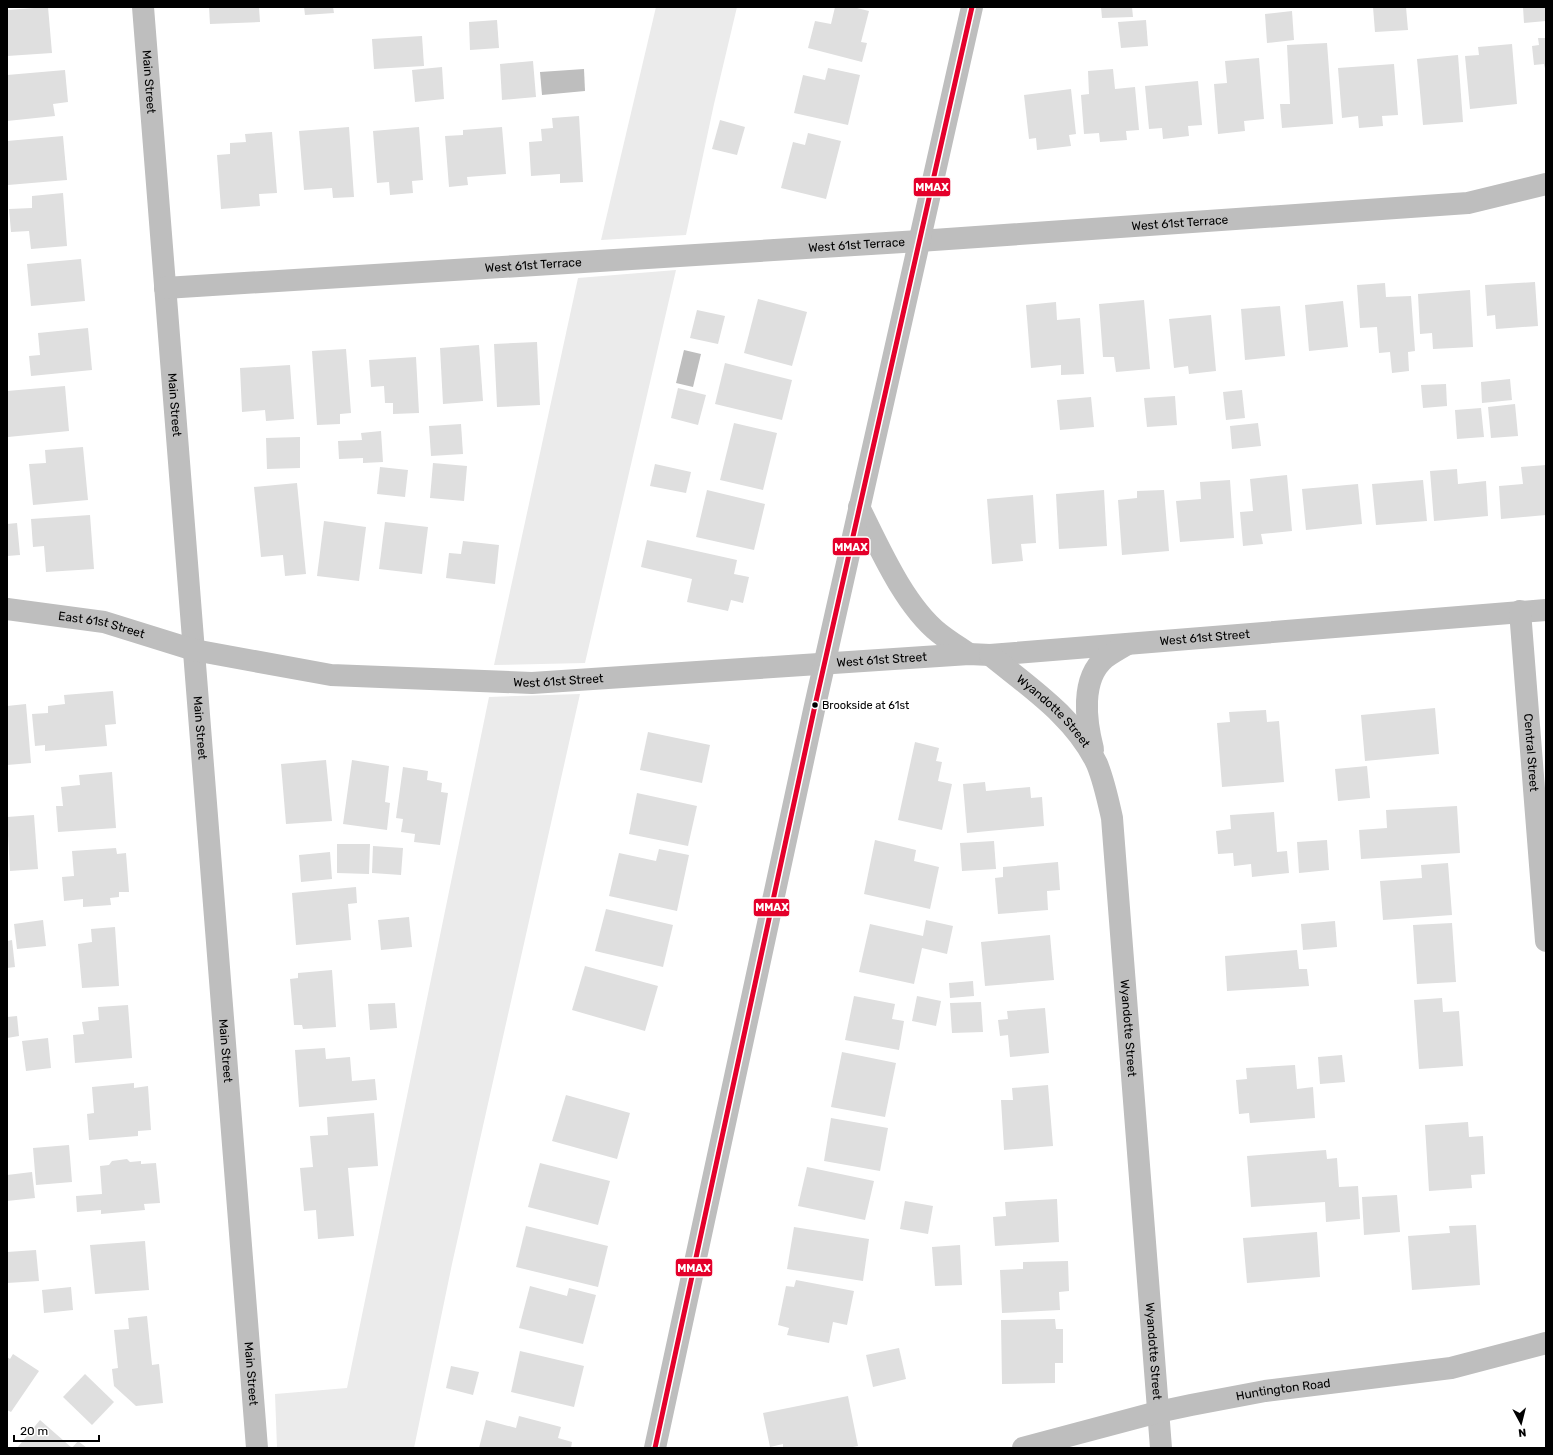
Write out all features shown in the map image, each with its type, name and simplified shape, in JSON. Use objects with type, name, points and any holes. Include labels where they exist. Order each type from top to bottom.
[{"type":"street","name":"Main Street","points":[[143,7],[257,1448]]},
{"type":"street","points":[[655,1447],[824,665],[972,7]]},
{"type":"street","name":"West 61st Terrace","points":[[165,288],[919,241],[1468,203],[1546,184]]},
{"type":"street","name":"Wyandotte Street","points":[[859,507],[894,574],[917,608],[938,633],[980,655],[1037,692],[1078,732],[1097,764],[1106,790],[1112,818],[1161,1448]]},
{"type":"street","name":"East 61st Street","points":[[7,609],[104,622],[194,650]]},
{"type":"street","name":"West 61st Street","points":[[194,650],[331,675],[532,683],[980,655],[1546,610]]},
{"type":"street","name":"Central Street","points":[[1520,611],[1546,941]]},
{"type":"street","points":[[1097,764],[1087,717],[1086,705],[1091,678],[1104,659],[1128,644]]},
{"type":"street","name":"Huntington Road","points":[[1023,1448],[1158,1412],[1265,1390],[1451,1368],[1546,1343]]},
{"type":"shaded area","points":[[656,7],[737,7],[714,104],[686,235],[601,240]]},
{"type":"shaded area","points":[[584,69],[585,91],[542,95],[540,72]]},
{"type":"shaded area","points":[[676,270],[585,663],[494,665],[578,278]]},
{"type":"shaded area","points":[[684,350],[701,354],[693,387],[676,383]]},
{"type":"shaded area","points":[[580,694],[452,1264],[414,1448],[277,1448],[275,1394],[347,1388],[489,697]]},
{"type":"building","points":[[48,7],[52,53],[7,56],[7,10]]},
{"type":"building","points":[[209,7],[259,7],[260,22],[210,24]]},
{"type":"building","points":[[304,7],[333,7],[334,13],[305,15]]},
{"type":"building","points":[[835,7],[853,7],[869,11],[861,42],[867,43],[862,62],[808,48],[815,21],[831,24]]},
{"type":"building","points":[[1101,7],[1132,7],[1133,17],[1102,18]]},
{"type":"building","points":[[1373,7],[1406,7],[1408,30],[1375,32]]},
{"type":"building","points":[[1523,7],[1546,7],[1546,21],[1524,23]]},
{"type":"building","points":[[1292,11],[1294,40],[1267,43],[1265,14]]},
{"type":"building","points":[[497,20],[499,48],[470,50],[469,22]]},
{"type":"building","points":[[1146,20],[1148,46],[1121,48],[1118,22]]},
{"type":"building","points":[[422,36],[424,66],[374,69],[372,39]]},
{"type":"building","points":[[1538,38],[1546,38],[1546,73],[1544,64],[1534,65],[1532,46],[1539,45]]},
{"type":"building","points":[[1327,43],[1333,124],[1282,128],[1280,104],[1290,104],[1287,45]]},
{"type":"building","points":[[1512,44],[1517,104],[1470,109],[1465,56],[1479,55],[1478,47]]},
{"type":"building","points":[[1458,55],[1463,122],[1423,125],[1417,59]]},
{"type":"building","points":[[1259,58],[1264,119],[1244,121],[1245,131],[1218,134],[1214,84],[1227,83],[1225,61]]},
{"type":"building","points":[[533,61],[536,97],[502,100],[500,64]]},
{"type":"building","points":[[1394,64],[1398,115],[1382,116],[1383,126],[1359,128],[1358,116],[1342,118],[1338,68]]},
{"type":"building","points":[[442,67],[444,99],[415,102],[412,70]]},
{"type":"building","points":[[828,68],[860,75],[848,125],[794,113],[803,75],[825,80]]},
{"type":"building","points":[[1113,69],[1115,89],[1135,87],[1139,130],[1126,131],[1127,140],[1100,142],[1099,133],[1084,134],[1081,95],[1089,94],[1088,71]]},
{"type":"building","points":[[65,70],[68,102],[53,104],[55,116],[7,121],[7,75]]},
{"type":"building","points":[[1198,81],[1202,125],[1188,126],[1189,136],[1163,139],[1162,128],[1149,129],[1145,86]]},
{"type":"building","points":[[1071,89],[1076,134],[1069,135],[1071,146],[1037,150],[1036,138],[1029,139],[1024,95]]},
{"type":"building","points":[[579,116],[583,182],[560,183],[560,174],[531,176],[529,142],[542,141],[541,129],[553,128],[552,118]]},
{"type":"building","points":[[720,120],[745,127],[737,155],[712,149]]},
{"type":"building","points":[[349,127],[354,197],[333,198],[332,188],[304,190],[299,131]]},
{"type":"building","points":[[419,127],[423,180],[412,181],[413,193],[390,195],[389,182],[377,183],[373,131]]},
{"type":"building","points":[[502,127],[506,174],[467,177],[468,185],[449,187],[445,136],[463,135],[463,130]]},
{"type":"building","points":[[272,132],[277,193],[259,194],[260,206],[221,209],[217,155],[230,154],[230,143],[246,142],[245,134]]},
{"type":"building","points":[[808,133],[841,141],[826,199],[781,188],[793,142],[805,145]]},
{"type":"building","points":[[63,136],[67,180],[8,185],[7,141]]},
{"type":"building","points":[[63,193],[67,246],[31,249],[29,231],[11,232],[9,209],[32,208],[32,196]]},
{"type":"building","points":[[81,259],[85,301],[31,306],[27,264]]},
{"type":"building","points":[[1535,282],[1538,326],[1496,329],[1495,315],[1487,316],[1485,285]]},
{"type":"building","points":[[1385,283],[1386,297],[1411,296],[1415,351],[1408,352],[1409,371],[1392,373],[1390,352],[1379,353],[1377,327],[1360,328],[1357,285]]},
{"type":"building","points":[[1470,290],[1473,347],[1433,349],[1432,333],[1420,334],[1418,294]]},
{"type":"building","points":[[758,299],[807,312],[792,366],[744,353]]},
{"type":"building","points":[[1144,300],[1150,369],[1116,372],[1114,357],[1103,357],[1099,304]]},
{"type":"building","points":[[1343,301],[1348,347],[1309,351],[1305,305]]},
{"type":"building","points":[[1056,302],[1057,320],[1080,318],[1084,374],[1061,375],[1061,365],[1031,368],[1026,305]]},
{"type":"building","points":[[1280,306],[1285,356],[1245,360],[1241,309]]},
{"type":"building","points":[[697,310],[725,316],[718,344],[690,338]]},
{"type":"building","points":[[1211,315],[1216,371],[1189,374],[1188,366],[1174,368],[1169,319]]},
{"type":"building","points":[[88,328],[92,370],[31,376],[29,356],[40,355],[38,333]]},
{"type":"building","points":[[537,342],[540,405],[497,407],[494,344]]},
{"type":"building","points":[[479,345],[483,401],[443,404],[440,348]]},
{"type":"building","points":[[346,349],[351,413],[340,414],[340,424],[317,425],[312,351]]},
{"type":"building","points":[[416,357],[419,413],[393,414],[393,403],[385,403],[384,386],[371,387],[369,360]]},
{"type":"building","points":[[725,363],[792,380],[782,420],[715,404]]},
{"type":"building","points":[[290,365],[294,419],[266,421],[265,410],[242,412],[240,368]]},
{"type":"building","points":[[1510,379],[1512,400],[1482,403],[1481,382]]},
{"type":"building","points":[[1446,384],[1447,406],[1423,408],[1421,385]]},
{"type":"building","points":[[65,386],[69,431],[8,437],[7,391]]},
{"type":"building","points":[[678,388],[706,395],[698,425],[671,418]]},
{"type":"building","points":[[1242,390],[1245,418],[1226,420],[1223,392]]},
{"type":"building","points":[[1175,396],[1177,425],[1147,427],[1144,398]]},
{"type":"building","points":[[1091,397],[1094,427],[1060,430],[1057,400]]},
{"type":"building","points":[[1515,404],[1518,436],[1491,438],[1488,407]]},
{"type":"building","points":[[1481,408],[1484,437],[1457,439],[1455,410]]},
{"type":"building","points":[[734,423],[777,433],[763,490],[720,480]]},
{"type":"building","points":[[1258,423],[1261,446],[1232,449],[1230,426]]},
{"type":"building","points":[[461,424],[463,454],[431,456],[429,426]]},
{"type":"building","points":[[381,431],[383,462],[363,463],[363,458],[339,459],[338,441],[362,440],[361,433]]},
{"type":"building","points":[[300,437],[300,468],[267,469],[266,438]]},
{"type":"building","points":[[83,447],[88,500],[33,505],[29,464],[46,463],[45,450]]},
{"type":"building","points":[[433,463],[467,466],[464,501],[430,498]]},
{"type":"building","points":[[655,464],[691,472],[686,493],[650,486]]},
{"type":"building","points":[[1546,465],[1546,515],[1501,519],[1499,486],[1523,484],[1521,467]]},
{"type":"building","points":[[380,467],[408,470],[405,497],[377,494]]},
{"type":"building","points":[[1457,469],[1458,484],[1486,481],[1488,516],[1434,521],[1430,471]]},
{"type":"building","points":[[1287,475],[1292,531],[1261,534],[1263,544],[1243,546],[1240,512],[1253,511],[1250,479]]},
{"type":"building","points":[[1230,480],[1234,538],[1180,542],[1176,501],[1201,499],[1200,482]]},
{"type":"building","points":[[1423,480],[1427,521],[1376,525],[1372,484]]},
{"type":"building","points":[[297,483],[306,574],[285,576],[283,555],[261,557],[254,487]]},
{"type":"building","points":[[1358,484],[1362,524],[1306,530],[1302,489]]},
{"type":"building","points":[[707,490],[765,504],[754,550],[696,537]]},
{"type":"building","points":[[1104,490],[1107,546],[1059,549],[1056,494]]},
{"type":"building","points":[[1164,490],[1169,551],[1122,555],[1118,500],[1137,498],[1137,491]]},
{"type":"building","points":[[1033,495],[1036,543],[1021,544],[1023,561],[992,564],[987,499]]},
{"type":"building","points":[[90,515],[94,569],[46,572],[44,546],[33,547],[31,519]]},
{"type":"building","points":[[324,521],[366,527],[359,581],[317,576]]},
{"type":"building","points":[[385,522],[428,527],[422,574],[379,569]]},
{"type":"building","points":[[17,523],[20,555],[7,556],[7,524]]},
{"type":"building","points":[[647,540],[737,560],[734,574],[749,577],[743,603],[731,600],[728,611],[687,602],[692,579],[641,567]]},
{"type":"building","points":[[463,541],[499,545],[495,584],[446,578],[449,553],[461,554]]},
{"type":"building","points":[[113,691],[116,724],[105,725],[107,746],[45,751],[45,745],[35,746],[32,714],[48,713],[48,706],[65,704],[64,695]]},
{"type":"building","points":[[26,704],[31,763],[7,765],[7,706]]},
{"type":"building","points":[[1435,708],[1439,754],[1365,761],[1361,715]]},
{"type":"building","points":[[1266,710],[1267,722],[1279,721],[1284,782],[1222,787],[1217,723],[1230,722],[1229,712]]},
{"type":"building","points":[[648,732],[710,745],[702,783],[640,770]]},
{"type":"building","points":[[915,742],[939,748],[936,761],[942,762],[938,781],[952,784],[942,830],[898,820]]},
{"type":"building","points":[[326,760],[332,821],[286,824],[281,764]]},
{"type":"building","points":[[352,760],[389,766],[385,802],[390,803],[387,830],[343,824]]},
{"type":"building","points":[[1367,766],[1370,798],[1338,801],[1335,769]]},
{"type":"building","points":[[403,767],[428,771],[427,780],[442,783],[441,792],[448,793],[440,845],[414,842],[415,834],[401,832],[403,819],[396,818]]},
{"type":"building","points":[[112,772],[116,828],[58,832],[56,806],[63,806],[61,787],[80,785],[79,775]]},
{"type":"building","points":[[985,782],[986,791],[1030,787],[1031,798],[1042,797],[1044,826],[967,833],[963,784]]},
{"type":"building","points":[[637,793],[697,806],[688,846],[629,834]]},
{"type":"building","points":[[1457,806],[1460,853],[1361,859],[1359,830],[1387,828],[1386,810]]},
{"type":"building","points":[[1274,812],[1277,852],[1287,851],[1289,873],[1252,877],[1251,864],[1234,866],[1233,853],[1218,854],[1216,831],[1231,829],[1230,815]]},
{"type":"building","points":[[34,815],[38,869],[10,871],[7,817]]},
{"type":"building","points":[[875,840],[916,850],[914,861],[939,867],[930,909],[864,894]]},
{"type":"building","points":[[1327,840],[1329,870],[1299,873],[1297,842]]},
{"type":"building","points":[[994,841],[996,869],[962,871],[960,843]]},
{"type":"building","points":[[337,844],[370,844],[369,874],[337,873]]},
{"type":"building","points":[[373,846],[403,848],[401,875],[372,873]]},
{"type":"building","points":[[116,848],[117,854],[126,853],[129,892],[119,892],[119,897],[110,898],[111,905],[83,907],[83,899],[64,901],[62,877],[74,876],[72,851]]},
{"type":"building","points":[[659,849],[689,855],[677,911],[609,896],[619,853],[656,861]]},
{"type":"building","points":[[330,852],[332,879],[301,882],[299,855]]},
{"type":"building","points":[[1058,862],[1060,890],[1047,891],[1048,910],[998,914],[995,878],[1003,877],[1003,867]]},
{"type":"building","points":[[1448,863],[1452,915],[1383,920],[1380,881],[1422,878],[1421,865]]},
{"type":"building","points":[[356,887],[357,903],[348,904],[351,940],[296,945],[292,893]]},
{"type":"building","points":[[606,909],[673,925],[663,967],[595,951]]},
{"type":"building","points":[[409,917],[412,947],[381,950],[378,920]]},
{"type":"building","points":[[43,920],[46,946],[17,949],[14,924]]},
{"type":"building","points":[[926,920],[953,926],[947,954],[922,948],[914,984],[859,972],[870,924],[923,936]]},
{"type":"building","points":[[1335,921],[1337,947],[1303,950],[1301,924]]},
{"type":"building","points":[[1452,923],[1456,982],[1417,984],[1413,925]]},
{"type":"building","points":[[115,927],[119,986],[82,988],[78,944],[92,942],[91,929]]},
{"type":"building","points":[[1050,935],[1054,980],[985,986],[981,942]]},
{"type":"building","points":[[12,940],[15,967],[7,968],[7,941]]},
{"type":"building","points":[[1297,950],[1299,969],[1307,969],[1309,986],[1227,991],[1225,956]]},
{"type":"building","points":[[585,966],[658,986],[645,1031],[572,1010]]},
{"type":"building","points":[[332,970],[336,1027],[303,1029],[302,1025],[294,1025],[290,979],[298,978],[298,973]]},
{"type":"building","points":[[973,981],[974,996],[950,998],[949,983]]},
{"type":"building","points":[[854,996],[895,1004],[892,1019],[904,1021],[899,1050],[845,1040]]},
{"type":"building","points":[[917,996],[941,1001],[936,1026],[912,1021]]},
{"type":"building","points":[[1442,998],[1443,1012],[1459,1011],[1463,1066],[1419,1069],[1414,1000]]},
{"type":"building","points":[[981,1002],[983,1032],[952,1033],[950,1003]]},
{"type":"building","points":[[395,1003],[397,1028],[370,1030],[368,1004]]},
{"type":"building","points":[[128,1005],[132,1058],[75,1063],[73,1035],[84,1034],[82,1022],[99,1020],[98,1007]]},
{"type":"building","points":[[1045,1008],[1049,1053],[1010,1057],[1008,1035],[1000,1036],[998,1020],[1008,1019],[1007,1011]]},
{"type":"building","points":[[17,1016],[19,1036],[7,1038],[7,1017]]},
{"type":"building","points":[[48,1038],[51,1068],[26,1071],[22,1041]]},
{"type":"building","points":[[325,1048],[326,1059],[350,1057],[352,1081],[375,1079],[377,1100],[299,1107],[295,1050]]},
{"type":"building","points":[[842,1052],[896,1063],[885,1117],[831,1107]]},
{"type":"building","points":[[1342,1055],[1345,1082],[1320,1084],[1318,1057]]},
{"type":"building","points":[[1295,1065],[1297,1089],[1313,1087],[1315,1118],[1250,1123],[1249,1113],[1239,1114],[1236,1080],[1247,1079],[1246,1068]]},
{"type":"building","points":[[134,1083],[134,1088],[148,1086],[151,1130],[138,1131],[138,1136],[89,1140],[87,1114],[94,1113],[92,1087]]},
{"type":"building","points":[[1048,1085],[1053,1146],[1004,1150],[1001,1100],[1013,1100],[1012,1088]]},
{"type":"building","points":[[566,1095],[630,1113],[617,1159],[552,1141]]},
{"type":"building","points":[[374,1113],[378,1166],[348,1168],[354,1236],[318,1239],[316,1210],[304,1211],[300,1168],[313,1167],[310,1136],[328,1135],[327,1117]]},
{"type":"building","points":[[831,1118],[888,1128],[880,1171],[824,1161]]},
{"type":"building","points":[[1468,1122],[1469,1137],[1483,1136],[1485,1174],[1471,1175],[1472,1188],[1429,1191],[1425,1125]]},
{"type":"building","points":[[69,1145],[72,1182],[36,1185],[33,1148]]},
{"type":"building","points":[[1326,1150],[1327,1159],[1337,1158],[1339,1187],[1358,1186],[1360,1219],[1326,1222],[1325,1202],[1251,1207],[1247,1156]]},
{"type":"building","points":[[127,1159],[130,1162],[141,1161],[141,1164],[156,1163],[160,1203],[144,1204],[145,1210],[101,1214],[101,1210],[77,1212],[76,1196],[102,1194],[100,1166],[109,1165],[112,1161]]},
{"type":"building","points":[[540,1163],[610,1181],[598,1225],[528,1207]]},
{"type":"building","points":[[807,1167],[874,1181],[865,1220],[798,1206]]},
{"type":"building","points":[[32,1172],[35,1198],[7,1201],[7,1175]]},
{"type":"building","points":[[1397,1195],[1400,1232],[1364,1235],[1362,1197]]},
{"type":"building","points":[[1057,1199],[1059,1242],[995,1246],[993,1217],[1006,1216],[1005,1202]]},
{"type":"building","points":[[905,1201],[933,1206],[928,1234],[900,1229]]},
{"type":"building","points":[[1476,1225],[1480,1285],[1412,1290],[1408,1236],[1450,1233],[1449,1226]]},
{"type":"building","points":[[526,1226],[608,1246],[598,1287],[516,1267]]},
{"type":"building","points":[[794,1227],[869,1239],[863,1281],[787,1269]]},
{"type":"building","points":[[1317,1232],[1320,1277],[1247,1283],[1243,1238]]},
{"type":"building","points":[[145,1241],[149,1290],[95,1294],[90,1245]]},
{"type":"building","points":[[960,1245],[962,1285],[935,1286],[932,1247]]},
{"type":"building","points":[[36,1250],[39,1281],[7,1283],[7,1252]]},
{"type":"building","points":[[1068,1261],[1069,1291],[1059,1292],[1060,1310],[1002,1313],[1000,1270],[1023,1269],[1023,1262]]},
{"type":"building","points":[[796,1280],[854,1291],[847,1325],[833,1322],[829,1343],[787,1335],[789,1328],[778,1325],[786,1286],[794,1287]]},
{"type":"building","points":[[530,1286],[567,1296],[569,1288],[596,1295],[583,1344],[519,1328]]},
{"type":"building","points":[[71,1287],[73,1310],[44,1313],[42,1290]]},
{"type":"building","points":[[147,1316],[152,1365],[159,1364],[163,1403],[136,1406],[114,1386],[112,1369],[118,1368],[114,1330],[129,1329],[128,1318]]},
{"type":"building","points":[[1055,1319],[1056,1329],[1063,1329],[1063,1363],[1055,1363],[1055,1383],[1002,1384],[1001,1320]]},
{"type":"building","points":[[899,1348],[906,1379],[873,1387],[866,1355]]},
{"type":"building","points":[[520,1351],[584,1366],[574,1407],[511,1392]]},
{"type":"building","points":[[13,1354],[39,1371],[11,1412],[7,1410],[7,1357],[10,1359]]},
{"type":"building","points":[[451,1366],[479,1372],[473,1395],[446,1388]]},
{"type":"building","points":[[85,1374],[114,1402],[92,1425],[63,1397]]},
{"type":"building","points":[[848,1396],[858,1446],[847,1448],[783,1448],[783,1444],[770,1447],[763,1413]]},
{"type":"building","points":[[519,1416],[561,1427],[558,1438],[572,1442],[571,1448],[479,1448],[486,1420],[516,1428]]},
{"type":"building","points":[[40,1420],[72,1448],[17,1448]]},
{"type":"building","points":[[78,1441],[87,1448],[72,1448]]},
{"type":"transit line","name":"MMAX","points":[[655,1448],[814,710],[972,7]]},
{"type":"place","name":"Brookside at 61st","points":[[815,705]]}]
